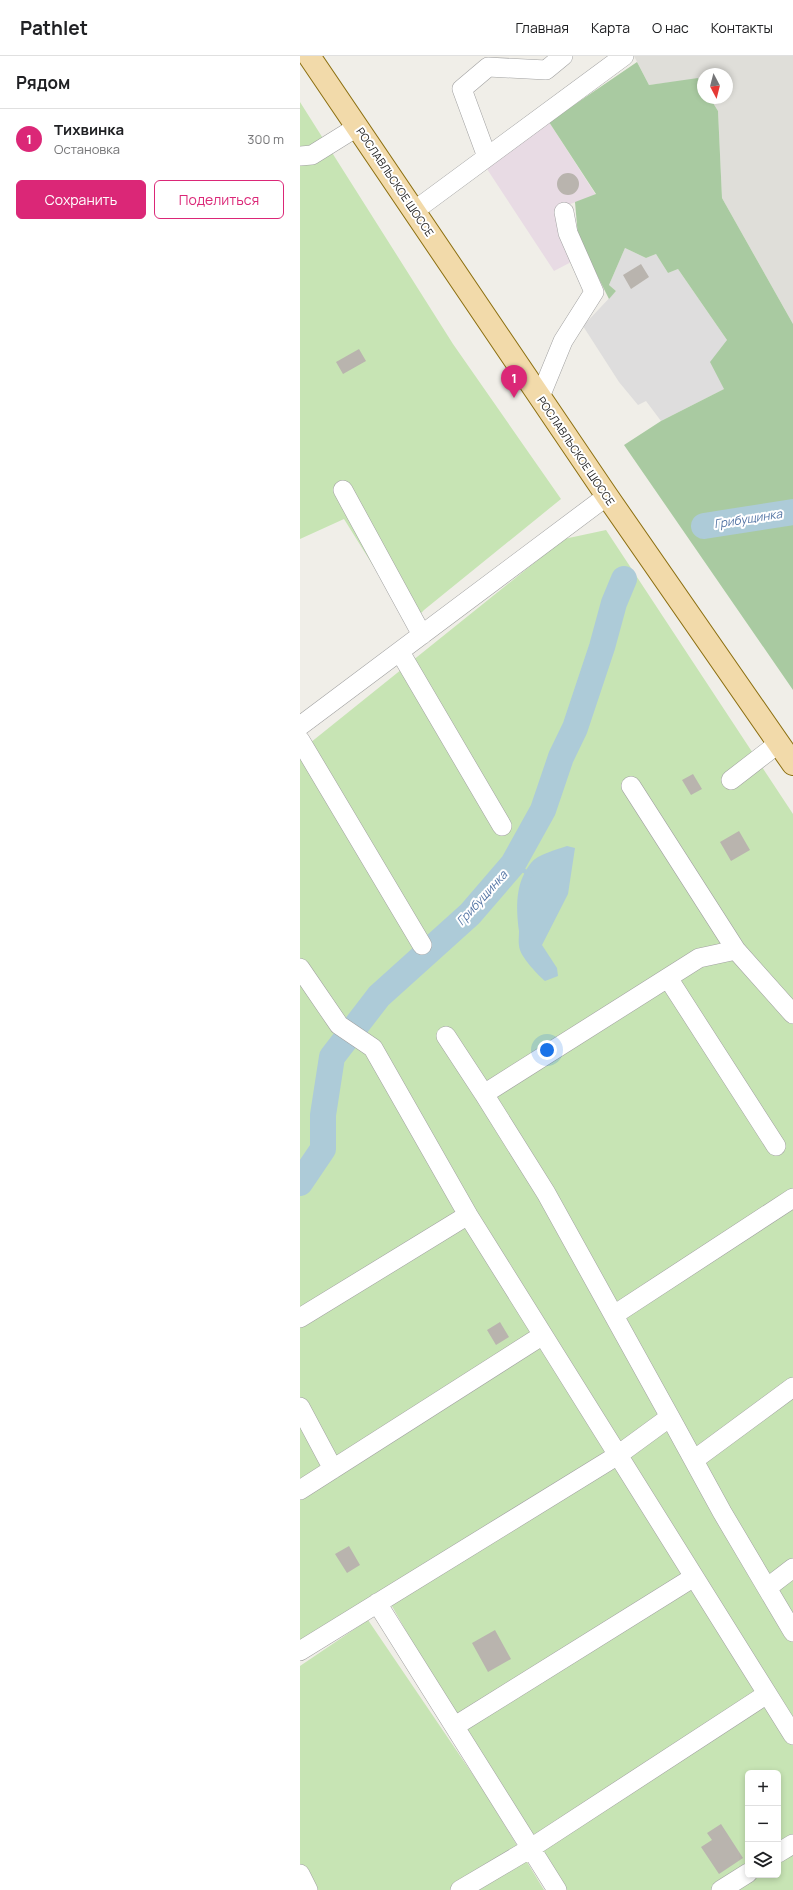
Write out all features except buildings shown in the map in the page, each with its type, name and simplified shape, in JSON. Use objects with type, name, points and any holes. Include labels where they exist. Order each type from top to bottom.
[{"type":"main road","name":"РОСЛАВЛЬСКОЕ ШОССЕ","points":[[309,56],[607,496],[793,764]]},
{"type":"lane","points":[[487,157],[462,89],[486,61],[524,62],[546,70],[563,56]]},
{"type":"lane","points":[[414,211],[624,56]]},
{"type":"lane","points":[[300,156],[312,155],[358,128]]},
{"type":"lane","points":[[540,397],[563,342],[594,292],[568,233],[564,212]]},
{"type":"lane","points":[[343,490],[422,635]]},
{"type":"lane","points":[[300,726],[607,496]]},
{"type":"lane","points":[[400,652],[502,826]]},
{"type":"lane","points":[[300,740],[422,945]]},
{"type":"lane","points":[[731,780],[779,743]]},
{"type":"lane","points":[[631,786],[736,950],[793,1014]]},
{"type":"lane","points":[[484,1094],[699,958],[736,950]]},
{"type":"lane","points":[[300,968],[338,1025],[373,1048],[468,1215],[793,1735]]},
{"type":"lane","points":[[668,978],[776,1146]]},
{"type":"lane","points":[[446,1036],[546,1193],[694,1460],[793,1632]]},
{"type":"lane","points":[[614,1315],[793,1198]]},
{"type":"lane","points":[[300,1318],[468,1215]]},
{"type":"lane","points":[[300,1490],[543,1335]]},
{"type":"lane","points":[[694,1460],[793,1387]]},
{"type":"lane","points":[[300,1407],[333,1469]]},
{"type":"lane","points":[[300,1652],[618,1455],[670,1417]]},
{"type":"lane","points":[[767,1588],[793,1568]]},
{"type":"lane","points":[[455,1726],[694,1577]]},
{"type":"lane","points":[[377,1603],[557,1890]]},
{"type":"lane","points":[[460,1890],[531,1848],[767,1694]]},
{"type":"lane","points":[[781,1851],[793,1844]]},
{"type":"lane","points":[[300,1874],[308,1890]]},
{"type":"lane","points":[[721,1890],[745,1875]]},
{"type":"shaded area","points":[[634,56],[793,56],[793,324],[722,198],[718,111],[714,104],[733,104],[733,68],[697,68],[697,79],[649,85]]},
{"type":"shaded area","points":[[549,122],[596,195],[556,209],[575,260],[554,271],[487,169]]},
{"type":"shaded area","points":[[625,248],[646,258],[656,254],[668,273],[678,269],[727,340],[724,389],[661,421],[646,401],[638,405],[619,382],[583,326],[616,291],[609,285]]},
{"type":"green space","points":[[637,62],[649,85],[697,78],[697,104],[714,104],[718,111],[722,198],[793,324],[793,690],[624,445],[661,421],[724,389],[710,362],[727,340],[678,269],[668,273],[656,254],[646,258],[625,248],[609,285],[616,291],[609,299],[578,237],[575,202],[596,194],[549,122]]},
{"type":"green space","points":[[300,102],[453,344],[561,499],[424,610],[410,625],[344,519],[300,539]]},
{"type":"green space","points":[[606,530],[793,814],[793,1890],[566,1890],[453,1714],[384,1592],[300,1647],[300,751],[564,539]]},
{"type":"green space","points":[[368,1620],[484,1791],[544,1890],[309,1890],[300,1874],[300,1666]]},
{"type":"water","points":[[567,846],[575,848],[568,894],[542,945],[557,968],[558,976],[545,981],[527,962],[520,950],[517,913],[519,887],[526,871],[534,860]]},
{"type":"waterway","name":"Грибущинка","points":[[704,526],[793,512]]},
{"type":"waterway","name":"Грибущинка","points":[[300,1183],[323,1149],[323,1115],[332,1057],[379,996],[470,914],[513,864],[543,810],[561,757],[575,728],[602,647],[614,603],[624,579]]},
{"type":"waterway","points":[[513,864],[531,875]]},
{"type":"place","name":"Тихвинка","points":[[514,398]]}]
